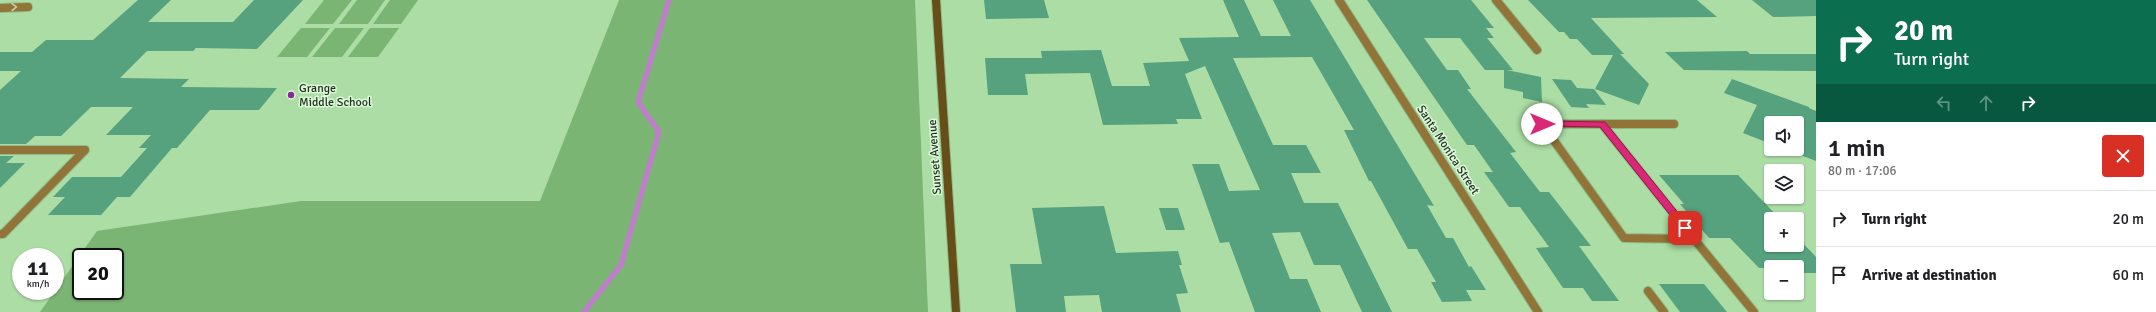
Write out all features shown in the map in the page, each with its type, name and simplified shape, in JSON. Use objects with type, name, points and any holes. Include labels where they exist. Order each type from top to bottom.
[{"type":"main road","name":"Sunset Avenue","points":[[936,0],[956,312]]},
{"type":"street","name":"Santa Monica Street","points":[[1339,0],[1538,312]]},
{"type":"street","points":[[1496,0],[1537,50]]},
{"type":"street","points":[[0,8],[28,7]]},
{"type":"street","points":[[1674,124],[1542,124],[1624,238],[1694,239]]},
{"type":"street","points":[[1602,124],[1754,312]]},
{"type":"street","points":[[0,150],[85,150],[3,234],[0,234]]},
{"type":"street","points":[[1648,292],[1664,312]]},
{"type":"green space","points":[[324,0],[352,0],[333,24],[305,24]]},
{"type":"green space","points":[[357,0],[385,0],[368,24],[339,24]]},
{"type":"green space","points":[[390,0],[418,0],[401,24],[373,24]]},
{"type":"green space","points":[[619,0],[915,0],[928,312],[40,312],[48,300],[64,300],[64,278],[72,267],[72,300],[124,300],[124,248],[85,248],[97,231],[301,201],[540,201]]},
{"type":"green space","points":[[301,28],[330,28],[307,57],[277,57]]},
{"type":"green space","points":[[335,28],[364,28],[342,57],[312,57]]},
{"type":"green space","points":[[370,28],[399,28],[378,57],[348,57]]},
{"type":"building","points":[[138,0],[171,0],[148,22],[233,22],[254,0],[303,0],[257,49],[196,48],[193,51],[147,51],[120,78],[189,79],[181,87],[277,88],[259,110],[210,110],[177,148],[172,148],[130,197],[117,197],[101,215],[48,215],[65,197],[53,197],[72,177],[121,177],[147,148],[139,148],[151,135],[106,135],[133,107],[91,107],[61,136],[35,136],[26,144],[0,144],[0,90],[21,71],[0,71],[0,52],[32,52],[46,40],[93,40]]},
{"type":"building","points":[[984,0],[1044,0],[1049,18],[986,19]]},
{"type":"building","points":[[1223,0],[1244,0],[1261,36],[1291,36],[1273,0],[1310,0],[1434,206],[1427,205],[1446,238],[1453,238],[1469,267],[1471,266],[1486,290],[1466,290],[1472,301],[1442,302],[1431,282],[1436,282],[1417,249],[1408,249],[1371,181],[1369,181],[1344,130],[1354,130],[1312,57],[1233,58],[1273,145],[1306,145],[1321,173],[1291,173],[1304,203],[1338,203],[1392,312],[1362,312],[1340,265],[1314,265],[1300,232],[1272,233],[1290,279],[1307,279],[1321,312],[1255,312],[1229,242],[1220,243],[1192,164],[1219,164],[1229,191],[1260,190],[1205,66],[1185,74],[1202,119],[1176,119],[1178,124],[1103,125],[1090,73],[1025,74],[1028,95],[988,95],[985,58],[1042,58],[1041,51],[1101,50],[1112,86],[1150,86],[1143,63],[1189,61],[1179,38],[1239,37]]},
{"type":"building","points":[[1367,0],[1471,0],[1494,28],[1486,28],[1494,38],[1487,38],[1513,70],[1507,70],[1541,77],[1542,102],[1523,98],[1523,92],[1504,88],[1504,70],[1485,70],[1460,38],[1424,38],[1447,70],[1458,70],[1471,89],[1467,89],[1516,152],[1510,153],[1540,192],[1549,192],[1591,246],[1579,246],[1619,301],[1592,301],[1583,288],[1563,288],[1536,248],[1549,247],[1520,207],[1509,207],[1484,172],[1493,172],[1474,145],[1467,145]]},
{"type":"building","points":[[1528,0],[1697,0],[1717,17],[1591,18],[1624,54],[1620,54],[1649,84],[1639,105],[1595,89],[1613,55],[1592,55],[1577,39],[1570,39],[1564,32],[1559,32]]},
{"type":"building","points":[[1752,0],[1816,0],[1816,16],[1773,17]]},
{"type":"building","points":[[1747,51],[1750,54],[1816,54],[1816,71],[1684,70],[1665,52]]},
{"type":"building","points":[[1552,79],[1571,80],[1577,88],[1594,89],[1606,105],[1586,104],[1589,108],[1571,107]]},
{"type":"building","points":[[1732,79],[1809,107],[1816,111],[1816,161],[1803,156],[1804,116],[1764,116],[1764,141],[1743,133],[1757,105],[1724,93]]},
{"type":"building","points":[[0,156],[14,156],[6,163],[25,163],[0,188]]},
{"type":"building","points":[[1659,175],[1738,175],[1764,204],[1773,212],[1764,212],[1764,252],[1804,252],[1804,244],[1816,257],[1816,273],[1804,273],[1804,260],[1764,260],[1764,268],[1759,268],[1730,238],[1709,238],[1680,204],[1684,204]]},
{"type":"building","points":[[1104,206],[1116,253],[1178,251],[1182,265],[1179,265],[1188,293],[1176,294],[1181,312],[1102,312],[1099,295],[1064,296],[1066,312],[1016,312],[1010,264],[1042,264],[1032,208]]},
{"type":"building","points":[[1159,208],[1178,208],[1185,230],[1166,230]]},
{"type":"building","points":[[1659,284],[1704,284],[1727,312],[1680,312]]},
{"type":"waterway","points":[[584,312],[621,265],[659,132],[638,102],[669,0]]},
{"type":"place","name":"Grange Middle School","points":[[291,95]]},
{"type":"route","points":[[1542,124],[1602,124],[1685,228]]}]
